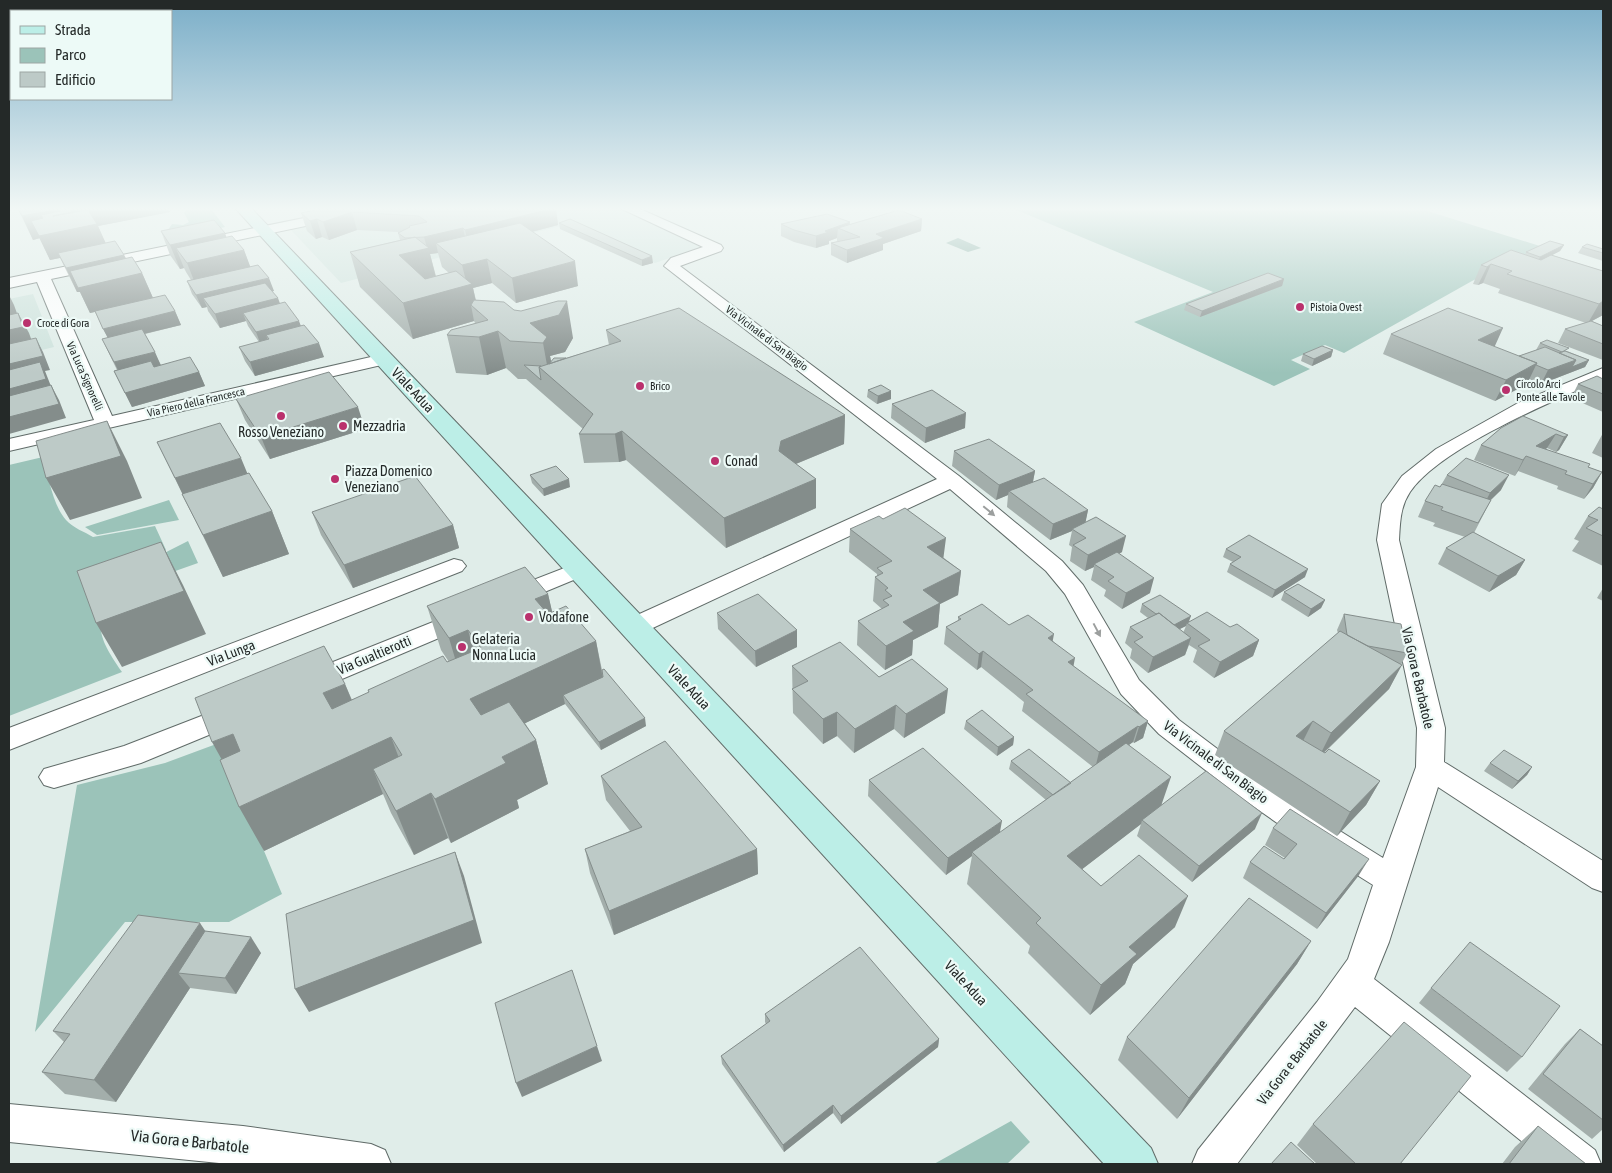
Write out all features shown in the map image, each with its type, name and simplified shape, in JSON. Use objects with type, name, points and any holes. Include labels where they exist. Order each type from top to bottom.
[{"type":"main road","name":"Viale Adua","points":[[295,264],[1135,1164]]},
{"type":"street","points":[[9,283],[43,280],[99,264]]},
{"type":"street","name":"Via Vicinale di San Biagio","points":[[674,264],[672,266],[952,480],[1069,582],[1130,687],[1169,727],[1267,801],[1391,879]]},
{"type":"street","name":"Via Luca Signorelli","points":[[43,280],[105,422]]},
{"type":"street","name":"Via Piero della Francesca","points":[[9,445],[384,359]]},
{"type":"street","name":"Via Gora e Barbatole","points":[[1212,1164],[1352,983],[1372,942],[1391,879],[1430,767],[1430,728],[1388,540],[1389,514],[1392,505],[1403,487],[1421,470],[1471,435],[1518,409],[1603,373]]},
{"type":"street","points":[[634,626],[952,480]]},
{"type":"street","name":"Via Lunga","points":[[9,739],[454,566]]},
{"type":"street","name":"Via Gualtierotti","points":[[288,691],[580,569]]},
{"type":"street","points":[[54,776],[138,753],[260,702]]},
{"type":"street","points":[[1430,767],[1603,878]]},
{"type":"street","points":[[1352,983],[1581,1164]]},
{"type":"street","name":"Via Gora e Barbatole","points":[[9,1123],[243,1146],[372,1164]]},
{"type":"shaded area","points":[[323,264],[415,264],[341,283]]},
{"type":"shaded area","name":"Croce di Gora","points":[[33,294],[54,347],[9,358],[9,299]]},
{"type":"green space","points":[[1145,264],[1508,264],[1472,281],[1344,353],[1325,345],[1291,360],[1310,369],[1274,386],[1134,322],[1213,292]]},
{"type":"green space","points":[[43,457],[57,506],[61,514],[72,525],[93,537],[155,526],[166,550],[111,578],[101,618],[102,636],[112,658],[122,672],[9,716],[9,465]]},
{"type":"green space","points":[[169,500],[179,520],[97,535],[85,527]]},
{"type":"green space","points":[[188,541],[198,563],[113,593],[115,578]]},
{"type":"green space","points":[[219,743],[282,894],[229,922],[125,922],[35,1032],[77,785],[165,763]]},
{"type":"green space","points":[[1011,1121],[1030,1142],[1007,1164],[934,1164]]},
{"type":"building","points":[[64,264],[85,264],[66,268]]},
{"type":"building","points":[[102,264],[136,264],[142,273],[78,288],[70,271]]},
{"type":"building","points":[[362,264],[408,264],[425,279],[456,271],[472,284],[403,303]]},
{"type":"building","points":[[493,264],[565,264],[512,278]]},
{"type":"building","points":[[1484,264],[1579,264],[1603,271],[1603,301],[1599,304],[1507,274],[1512,271],[1491,264],[1487,267],[1481,265]]},
{"type":"building","points":[[258,265],[269,278],[196,295],[187,281]]},
{"type":"building","points":[[1268,273],[1284,279],[1202,311],[1186,304]]},
{"type":"building","points":[[265,283],[278,298],[215,314],[203,298]]},
{"type":"building","points":[[165,295],[175,311],[103,329],[95,311]]},
{"type":"building","points":[[474,300],[504,302],[514,310],[521,311],[558,301],[567,301],[559,315],[530,323],[547,337],[543,343],[510,341],[498,331],[479,337],[447,335],[451,330],[488,320],[471,305]]},
{"type":"building","points":[[285,302],[299,321],[256,332],[243,313]]},
{"type":"building","points":[[679,308],[845,415],[781,441],[779,451],[816,479],[724,518],[622,431],[615,434],[579,434],[593,414],[539,367],[621,341],[606,330]]},
{"type":"building","points":[[1448,308],[1503,328],[1478,340],[1537,363],[1506,380],[1391,334]]},
{"type":"building","points":[[18,313],[23,327],[9,330],[9,315]]},
{"type":"building","points":[[1591,321],[1603,326],[1603,344],[1565,329]]},
{"type":"building","points":[[304,325],[319,343],[250,362],[239,347],[269,339],[266,335]]},
{"type":"building","points":[[142,329],[155,352],[114,362],[102,339]]},
{"type":"building","points":[[36,338],[43,356],[9,364],[9,344]]},
{"type":"building","points":[[1547,340],[1569,348],[1562,352],[1540,343]]},
{"type":"building","points":[[1322,346],[1333,350],[1314,359],[1303,354]]},
{"type":"building","points":[[1545,347],[1576,360],[1548,370],[1536,365],[1537,363],[1519,356]]},
{"type":"building","points":[[1565,351],[1589,360],[1572,367],[1576,360],[1559,353]]},
{"type":"building","points":[[190,357],[199,372],[125,393],[114,371],[151,361],[154,367]]},
{"type":"building","points":[[554,358],[566,358],[549,364]]},
{"type":"building","points":[[40,362],[46,379],[9,389],[9,370]]},
{"type":"building","points":[[524,365],[541,366],[539,367],[541,380]]},
{"type":"building","points":[[329,372],[358,407],[261,437],[236,399]]},
{"type":"building","points":[[1597,376],[1603,379],[1603,394],[1578,384]]},
{"type":"building","points":[[51,385],[59,404],[9,417],[9,396]]},
{"type":"building","points":[[881,385],[891,391],[878,396],[868,390]]},
{"type":"building","points":[[932,390],[966,413],[926,428],[892,404]]},
{"type":"building","points":[[1523,416],[1568,435],[1564,437],[1556,434],[1536,446],[1590,464],[1588,467],[1602,472],[1593,484],[1565,474],[1567,471],[1526,456],[1523,460],[1481,445],[1501,428]]},
{"type":"building","points":[[107,421],[121,456],[46,478],[36,441]]},
{"type":"building","points":[[220,423],[241,458],[175,478],[157,442]]},
{"type":"building","points":[[989,439],[1035,471],[999,485],[954,451]]},
{"type":"building","points":[[1466,458],[1509,475],[1490,493],[1447,475]]},
{"type":"building","points":[[556,466],[569,479],[543,489],[530,475]]},
{"type":"building","points":[[249,473],[272,511],[203,535],[182,494]]},
{"type":"building","points":[[415,476],[453,525],[344,565],[312,512]]},
{"type":"building","points":[[1044,478],[1088,510],[1053,524],[1009,491]]},
{"type":"building","points":[[1442,484],[1491,500],[1478,523],[1441,510],[1443,507],[1425,501],[1435,485],[1440,487]]},
{"type":"building","points":[[1599,507],[1603,509],[1603,536],[1586,528],[1598,520],[1588,516]]},
{"type":"building","points":[[905,508],[946,538],[927,547],[961,571],[923,590],[940,603],[903,622],[914,631],[886,646],[858,621],[889,605],[883,600],[892,596],[885,590],[888,588],[875,577],[883,573],[877,568],[892,561],[850,529],[879,516],[883,519]]},
{"type":"building","points":[[1096,517],[1126,536],[1088,555],[1073,545],[1086,538],[1072,529]]},
{"type":"building","points":[[1473,532],[1525,560],[1498,576],[1446,548]]},
{"type":"building","points":[[1249,535],[1308,569],[1275,590],[1230,564],[1241,557],[1226,549]]},
{"type":"building","points":[[161,542],[184,591],[96,623],[77,571]]},
{"type":"building","points":[[1117,552],[1154,578],[1126,593],[1108,581],[1114,577],[1094,564]]},
{"type":"building","points":[[525,567],[548,594],[535,599],[548,614],[566,606],[596,641],[470,699],[481,715],[509,702],[536,740],[502,757],[506,763],[435,799],[431,793],[396,811],[373,769],[402,755],[391,737],[239,807],[220,760],[240,751],[233,734],[212,742],[195,698],[324,646],[345,684],[323,693],[332,709],[369,692],[368,690],[443,656],[447,662],[481,648],[468,630],[449,638],[427,606]]},
{"type":"building","points":[[1298,584],[1325,600],[1311,609],[1284,592]]},
{"type":"building","points":[[758,594],[797,630],[755,651],[717,613]]},
{"type":"building","points":[[1160,595],[1191,616],[1174,625],[1159,613],[1156,614],[1142,604]]},
{"type":"building","points":[[982,604],[1009,625],[1028,615],[1054,634],[1048,638],[1075,658],[1068,662],[1148,721],[1099,752],[1026,694],[1033,690],[983,651],[979,654],[946,627],[961,619],[958,617]]},
{"type":"building","points":[[1207,612],[1230,627],[1237,624],[1259,640],[1220,662],[1198,646],[1210,640],[1187,623]]},
{"type":"building","points":[[1159,613],[1191,638],[1153,657],[1134,642],[1143,637],[1130,627]]},
{"type":"building","points":[[1344,614],[1401,624],[1407,653],[1368,646],[1347,635]]},
{"type":"building","points":[[1340,631],[1402,665],[1331,733],[1313,721],[1296,736],[1325,753],[1329,749],[1380,781],[1350,812],[1224,731]]},
{"type":"building","points":[[840,642],[879,677],[912,659],[948,689],[906,714],[896,705],[855,729],[837,712],[823,719],[792,689],[808,681],[792,666]]},
{"type":"building","points":[[604,669],[645,718],[599,742],[563,695],[603,677],[602,670]]},
{"type":"building","points":[[982,710],[1014,737],[998,747],[966,721]]},
{"type":"building","points":[[665,741],[757,849],[609,911],[585,849],[642,827],[601,776]]},
{"type":"building","points":[[1126,743],[1171,777],[1067,856],[1101,886],[1139,855],[1188,896],[1129,947],[1137,954],[1101,985],[1036,923],[1041,918],[972,852]]},
{"type":"building","points":[[923,748],[1002,821],[948,858],[869,780]]},
{"type":"building","points":[[1029,749],[1071,783],[1053,795],[1011,761]]},
{"type":"building","points":[[1504,750],[1532,767],[1518,781],[1490,763]]},
{"type":"building","points":[[1206,771],[1262,813],[1199,866],[1142,820]]},
{"type":"building","points":[[1290,809],[1369,859],[1326,913],[1250,862],[1264,846],[1284,859],[1297,844],[1273,828]]},
{"type":"building","points":[[455,852],[474,920],[295,989],[286,914]]},
{"type":"building","points":[[1249,898],[1311,941],[1189,1098],[1127,1037]]},
{"type":"building","points":[[138,915],[200,923],[94,1080],[42,1072],[70,1034],[53,1031]]},
{"type":"building","points":[[205,931],[251,937],[225,978],[178,973]]},
{"type":"building","points":[[1470,942],[1560,1006],[1522,1057],[1431,988]]},
{"type":"building","points":[[860,947],[939,1039],[841,1116],[833,1105],[783,1145],[721,1056],[770,1021],[765,1014]]},
{"type":"building","points":[[572,970],[597,1046],[516,1083],[495,1003]]},
{"type":"building","points":[[1404,1022],[1471,1076],[1400,1164],[1356,1164],[1313,1124]]},
{"type":"building","points":[[1580,1029],[1603,1046],[1603,1120],[1543,1074]]},
{"type":"building","points":[[1538,1126],[1586,1164],[1509,1164]]},
{"type":"building","points":[[1291,1142],[1315,1164],[1271,1164]]},
{"type":"place","name":"Pistoia Ovest","points":[[1300,307]]},
{"type":"place","name":"Croce di Gora","points":[[27,323]]},
{"type":"place","name":"Brico","points":[[640,386]]},
{"type":"place","name":"Circolo Arci Ponte alle Tavole","points":[[1506,390]]},
{"type":"place","name":"Rosso Veneziano","points":[[281,416]]},
{"type":"place","name":"Mezzadria","points":[[343,426]]},
{"type":"place","name":"Conad","points":[[715,461]]},
{"type":"place","name":"Piazza Domenico Veneziano","points":[[335,479]]},
{"type":"place","name":"Vodafone","points":[[529,617]]},
{"type":"place","name":"Gelateria Nonna Lucia","points":[[462,647]]}]
